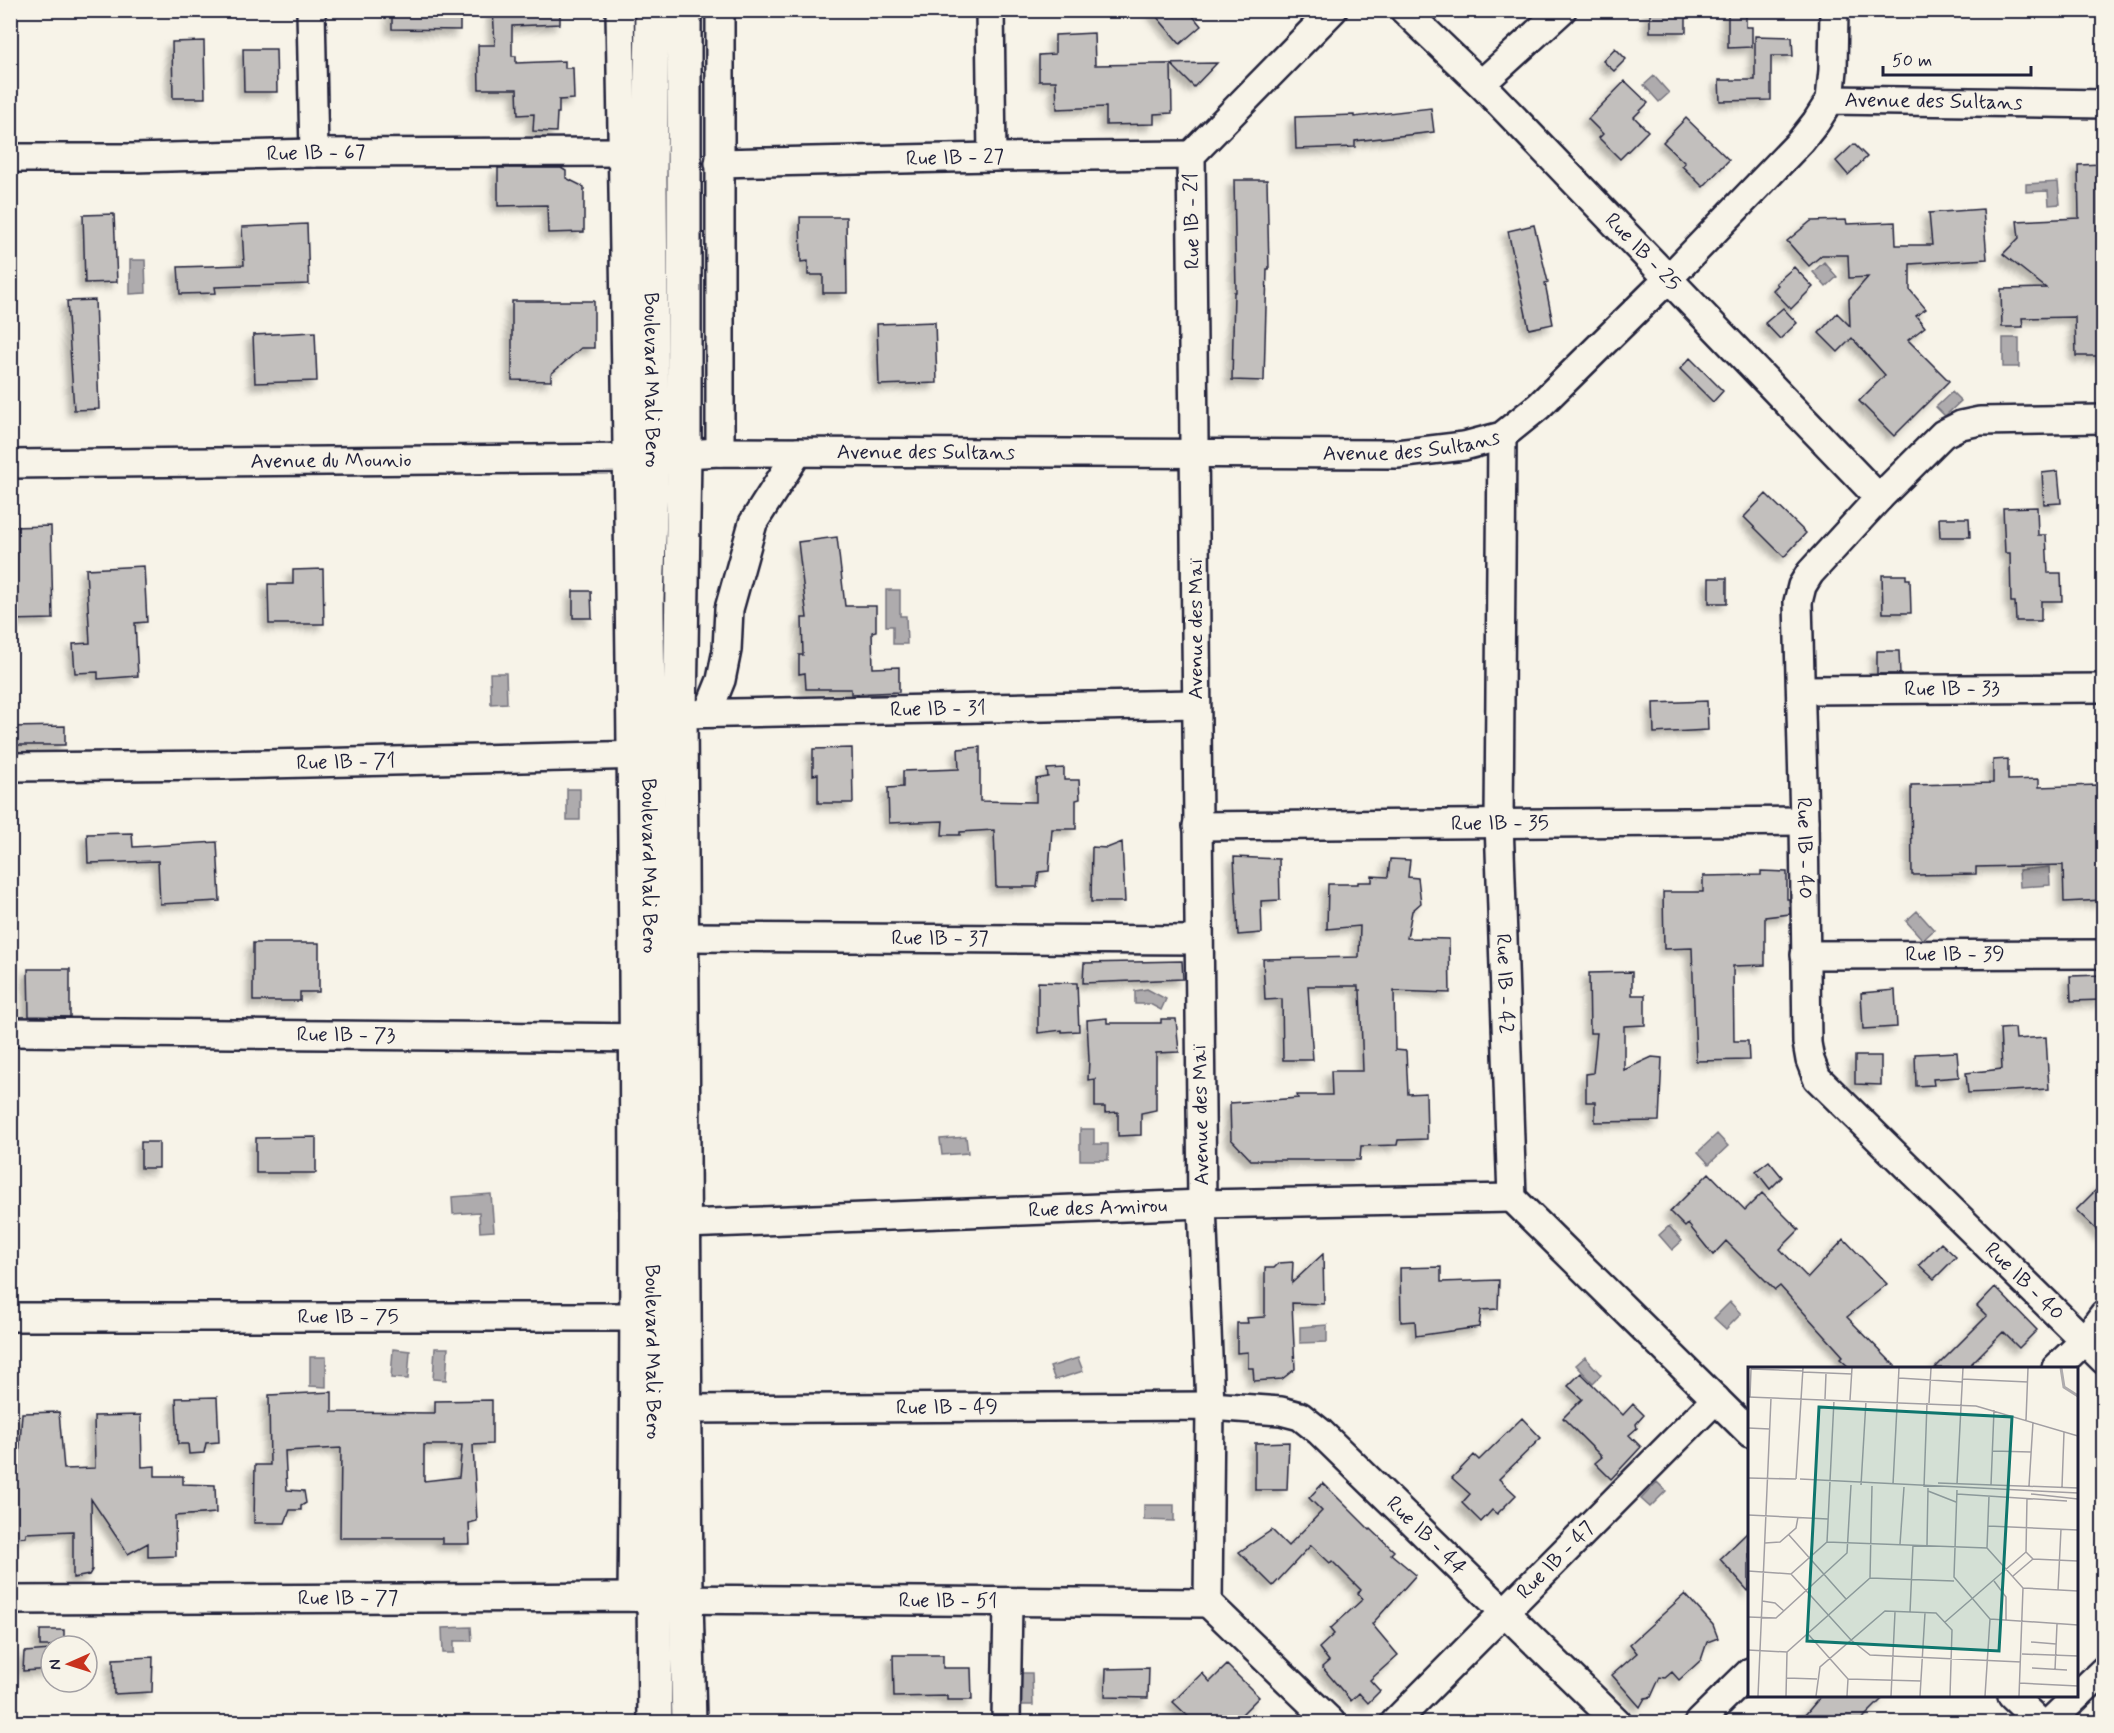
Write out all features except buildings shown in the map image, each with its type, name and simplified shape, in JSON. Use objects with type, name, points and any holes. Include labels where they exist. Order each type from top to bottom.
[{"type":"main road","name":"Boulevard Mali Bero","points":[[652,10],[650,177],[654,456],[694,713],[653,755]]},
{"type":"main road","name":"Boulevard Mali Bero","points":[[656,1722],[658,1317],[653,755],[647,598],[654,456],[684,10]]},
{"type":"main road","name":"Boulevard Mali Bero","points":[[653,755],[682,937],[655,1038],[684,1224],[658,1317],[685,1409],[658,1598],[689,1722]]},
{"type":"street","points":[[311,10],[314,153]]},
{"type":"street","name":"Boulevard Mali Bero","points":[[620,10],[622,152],[654,456]]},
{"type":"street","points":[[720,10],[720,452]]},
{"type":"street","points":[[990,10],[992,157]]},
{"type":"street","name":"Rue IB - 21","points":[[1194,454],[1191,155],[1333,10]]},
{"type":"street","name":"Rue IB - 25","points":[[1404,10],[1481,84],[1879,498]]},
{"type":"street","points":[[1481,84],[1562,10]]},
{"type":"street","points":[[1830,100],[1834,10]]},
{"type":"street","name":"Avenue des Sultans","points":[[654,456],[720,452],[1397,454],[1464,446],[1502,436],[1539,406],[1668,279],[1801,141],[1830,100],[2103,104]]},
{"type":"street","name":"Rue IB - 67","points":[[10,158],[133,158],[314,153],[622,152]]},
{"type":"street","name":"Rue IB - 27","points":[[719,163],[1191,155]]},
{"type":"street","name":"Rue IB - 40","points":[[2103,419],[1980,421],[1961,425],[1943,434],[1879,498],[1810,573],[1802,586],[1798,602],[1802,690],[1807,1043],[1817,1078],[2103,1360]]},
{"type":"street","name":"Rue IB - 42","points":[[1502,436],[1499,822],[1512,1198]]},
{"type":"street","points":[[694,713],[721,680],[727,650],[729,609],[753,523],[798,452]]},
{"type":"street","name":"Avenue des Maï","points":[[1194,454],[1202,1204],[1210,1406],[1208,1603]]},
{"type":"street","name":"Avenue du Mounio","points":[[10,464],[654,456]]},
{"type":"street","name":"Rue IB - 33","points":[[1802,690],[2103,688]]},
{"type":"street","name":"Rue IB - 31","points":[[694,713],[1196,704]]},
{"type":"street","name":"Rue IB - 71","points":[[10,767],[224,765],[653,755]]},
{"type":"street","name":"Rue IB - 35","points":[[1197,826],[1804,821]]},
{"type":"street","name":"Rue IB - 37","points":[[682,937],[1198,940]]},
{"type":"street","name":"Rue IB - 39","points":[[1805,955],[2103,954]]},
{"type":"street","name":"Rue IB - 73","points":[[10,1032],[655,1038]]},
{"type":"street","points":[[1512,1198],[1748,1432]]},
{"type":"street","name":"Rue des Amirou","points":[[684,1224],[1202,1204],[1512,1198]]},
{"type":"street","points":[[2057,1367],[2084,1341],[2103,1314]]},
{"type":"street","name":"Rue IB - 75","points":[[10,1317],[658,1317]]},
{"type":"street","name":"Rue IB - 47","points":[[1395,1722],[1716,1399]]},
{"type":"street","name":"Rue IB - 49","points":[[685,1409],[1210,1406]]},
{"type":"street","name":"Rue IB - 44","points":[[1210,1406],[1281,1411],[1300,1416],[1320,1432],[1617,1722]]},
{"type":"street","name":"Rue IB - 77","points":[[10,1600],[658,1598]]},
{"type":"street","name":"Rue IB - 51","points":[[658,1598],[1208,1603]]},
{"type":"street","points":[[1006,1722],[1008,1602]]},
{"type":"street","points":[[1208,1603],[1331,1722]]},
{"type":"street","points":[[2078,1695],[2103,1670]]},
{"type":"street","points":[[1699,1722],[1748,1673]]},
{"type":"street","points":[[2014,1697],[2038,1722]]},
{"type":"street","points":[[2050,1722],[2075,1697]]},
{"type":"shaded area","points":[[1654,76],[1669,93],[1659,102],[1644,85]]},
{"type":"shaded area","points":[[2058,182],[2060,204],[2049,205],[2048,191],[2026,192],[2026,184]]},
{"type":"shaded area","points":[[130,260],[145,260],[146,293],[130,294]]},
{"type":"shaded area","points":[[1824,262],[1837,277],[1826,287],[1813,272]]},
{"type":"shaded area","points":[[2003,338],[2019,338],[2019,367],[2003,367]]},
{"type":"shaded area","points":[[1952,392],[1961,401],[1945,416],[1936,407]]},
{"type":"shaded area","points":[[886,590],[900,590],[900,616],[906,616],[907,644],[893,644],[893,626],[886,626]]},
{"type":"shaded area","points":[[490,673],[506,673],[507,703],[491,704]]},
{"type":"shaded area","points":[[567,789],[580,789],[580,820],[567,820]]},
{"type":"shaded area","points":[[2049,867],[2050,885],[2020,887],[2019,870]]},
{"type":"shaded area","points":[[1917,911],[1934,930],[1923,940],[1906,921]]},
{"type":"shaded area","points":[[1147,989],[1166,999],[1161,1010],[1150,1004],[1135,1004],[1135,991]]},
{"type":"shaded area","points":[[1080,1129],[1094,1129],[1094,1144],[1108,1144],[1108,1160],[1080,1160]]},
{"type":"shaded area","points":[[1717,1134],[1728,1146],[1709,1164],[1698,1152]]},
{"type":"shaded area","points":[[966,1137],[968,1153],[942,1155],[940,1139]]},
{"type":"shaded area","points":[[491,1194],[494,1231],[480,1232],[479,1212],[453,1214],[452,1197]]},
{"type":"shaded area","points":[[1669,1226],[1682,1241],[1672,1250],[1659,1235]]},
{"type":"shaded area","points":[[1730,1302],[1741,1314],[1726,1329],[1714,1318]]},
{"type":"shaded area","points":[[1327,1325],[1327,1342],[1300,1343],[1300,1327]]},
{"type":"shaded area","points":[[435,1348],[448,1348],[446,1380],[433,1379]]},
{"type":"shaded area","points":[[393,1349],[410,1351],[408,1379],[391,1378]]},
{"type":"shaded area","points":[[310,1357],[326,1357],[326,1387],[310,1386]]},
{"type":"shaded area","points":[[1585,1357],[1601,1375],[1593,1383],[1576,1365]]},
{"type":"shaded area","points":[[1078,1358],[1083,1371],[1055,1380],[1050,1367]]},
{"type":"shaded area","points":[[1657,1482],[1666,1491],[1650,1507],[1641,1499]]},
{"type":"shaded area","points":[[1144,1505],[1174,1505],[1174,1521],[1144,1520]]},
{"type":"shaded area","points":[[471,1627],[472,1641],[454,1641],[454,1653],[443,1653],[442,1628]]},
{"type":"shaded area","points":[[1018,1673],[1032,1673],[1033,1705],[1018,1705]]}]
